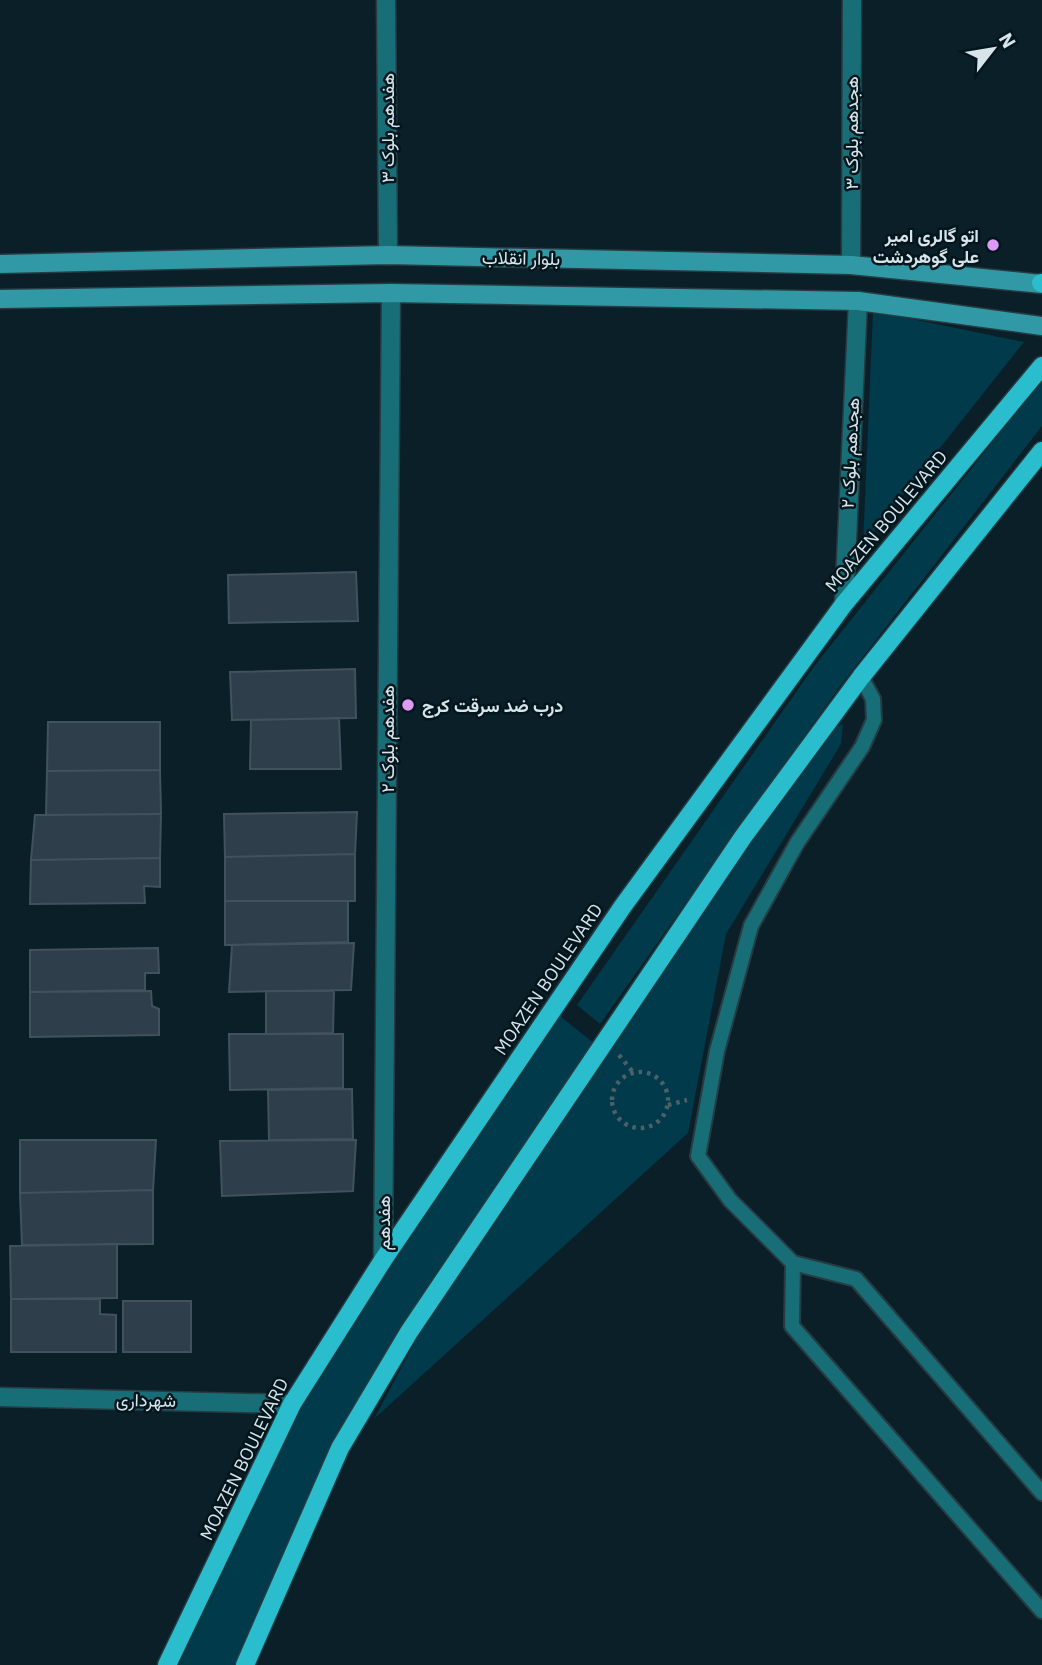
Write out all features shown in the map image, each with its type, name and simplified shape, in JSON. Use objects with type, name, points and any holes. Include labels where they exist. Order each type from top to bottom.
[{"type":"main road","name":"بلوار انقلاب","points":[[0,264],[388,255],[851,265],[1042,283]]},
{"type":"main road","points":[[0,299],[391,293],[859,301],[1035,326]]},
{"type":"main road","name":"MOAZEN BOULEVARD","points":[[167,1665],[292,1404],[383,1260],[623,906],[844,604],[1042,366]]},
{"type":"main road","points":[[245,1665],[340,1448],[409,1332],[743,836],[862,677],[1042,451]]},
{"type":"street","name":"هفدهم بلوک ۳","points":[[386,0],[388,255]]},
{"type":"street","name":"هجدهم بلوک ۳","points":[[851,265],[852,0]]},
{"type":"street","name":"هفدهم بلوک ۲","points":[[383,1185],[391,293]]},
{"type":"street","name":"هجدهم بلوک ۲","points":[[844,604],[859,301]]},
{"type":"street","name":"هفدهم","points":[[383,1185],[383,1260]]},
{"type":"street","name":"شهرداری","points":[[0,1397],[292,1404]]},
{"type":"lane","points":[[862,677],[873,699],[874,720],[862,747],[797,844],[751,926],[717,1051],[698,1156],[730,1200],[793,1263],[856,1279],[1042,1493]]},
{"type":"lane","points":[[793,1263],[792,1326],[1042,1611]]},
{"type":"path","points":[[642,1071],[659,1079],[665,1086],[668,1105],[665,1114],[651,1126],[633,1127],[617,1117],[613,1109],[613,1090],[624,1076],[642,1071]]},
{"type":"shaded area","points":[[873,311],[1024,342],[863,545]]},
{"type":"shaded area","points":[[1042,380],[1042,426],[838,689],[600,1024],[577,1005],[815,665]]},
{"type":"shaded area","points":[[843,724],[841,744],[726,934],[688,1133],[374,1419],[425,1323],[723,878],[833,728]]},
{"type":"shaded area","points":[[560,1016],[595,1044],[334,1444],[234,1665],[178,1665],[300,1408],[389,1266]]},
{"type":"building","points":[[356,572],[358,621],[229,623],[228,575]]},
{"type":"building","points":[[355,669],[356,718],[232,720],[230,672]]},
{"type":"building","points":[[339,718],[341,769],[250,769],[251,720]]},
{"type":"building","points":[[48,722],[160,722],[160,770],[47,771]]},
{"type":"building","points":[[160,770],[161,814],[46,815],[47,771]]},
{"type":"building","points":[[357,812],[355,854],[225,857],[224,814]]},
{"type":"building","points":[[161,814],[160,858],[31,860],[35,815]]},
{"type":"building","points":[[355,854],[355,901],[225,901],[225,857]]},
{"type":"building","points":[[160,858],[160,887],[144,886],[145,903],[30,904],[31,860]]},
{"type":"building","points":[[225,901],[348,901],[348,942],[225,945]]},
{"type":"building","points":[[354,943],[351,990],[229,992],[232,945]]},
{"type":"building","points":[[158,948],[159,973],[145,973],[145,990],[30,992],[30,950]]},
{"type":"building","points":[[151,991],[152,1006],[159,1009],[159,1035],[30,1037],[30,992]]},
{"type":"building","points":[[266,991],[334,991],[333,1033],[266,1034]]},
{"type":"building","points":[[229,1034],[343,1034],[343,1088],[230,1090]]},
{"type":"building","points":[[352,1089],[353,1139],[269,1140],[268,1090]]},
{"type":"building","points":[[20,1140],[156,1140],[153,1190],[20,1193]]},
{"type":"building","points":[[356,1140],[353,1191],[222,1196],[220,1141]]},
{"type":"building","points":[[153,1190],[153,1244],[22,1245],[20,1193]]},
{"type":"building","points":[[117,1244],[117,1298],[11,1299],[10,1246]]},
{"type":"building","points":[[11,1299],[100,1299],[100,1314],[116,1315],[116,1352],[11,1352]]},
{"type":"building","points":[[123,1301],[191,1301],[191,1352],[123,1352]]},
{"type":"place","name":"اتو گالری امیر علی گوهردشت","points":[[993,245]]},
{"type":"place","name":"درب ضد سرقت کرج","points":[[408,705]]}]
